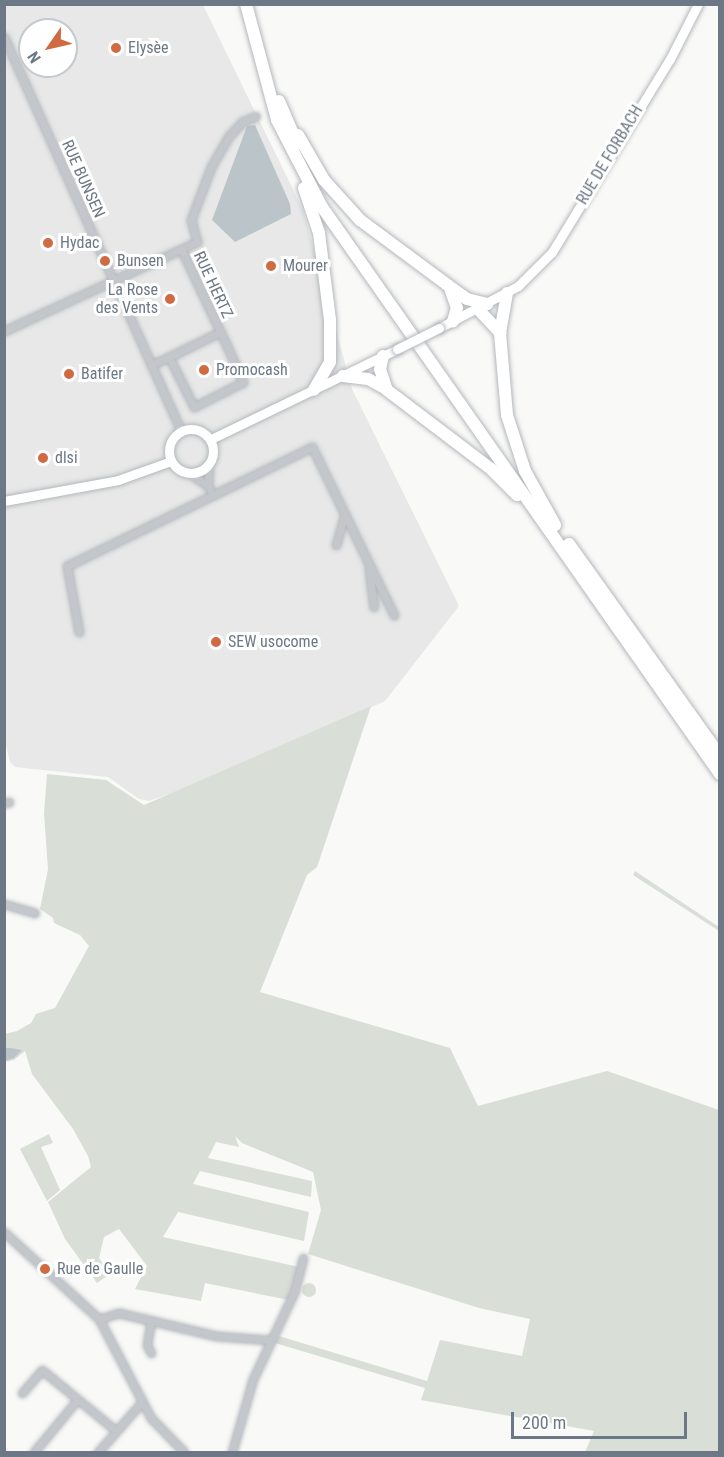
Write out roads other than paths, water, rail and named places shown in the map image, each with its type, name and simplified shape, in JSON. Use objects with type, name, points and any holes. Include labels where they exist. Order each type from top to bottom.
[{"type":"highway","points":[[246,4],[319,232],[331,350],[335,360],[347,374],[368,379],[387,390],[491,469],[572,563]]},
{"type":"highway","points":[[254,4],[281,119],[322,207],[720,774]]},
{"type":"highway","points":[[281,119],[343,202],[360,220],[448,286],[483,306],[500,333]]},
{"type":"highway","points":[[281,119],[329,202],[720,756]]},
{"type":"highway","points":[[448,286],[457,308],[453,321]]},
{"type":"highway","points":[[507,293],[500,333],[507,415],[514,444],[555,525]]},
{"type":"highway","points":[[314,390],[327,372],[331,350]]},
{"type":"highway","points":[[383,356],[380,369],[387,390]]},
{"type":"main road","name":"RUE DE FORBACH","points":[[211,440],[483,306],[528,279],[552,252],[670,59],[699,4]]},
{"type":"main road","points":[[198,429],[211,440],[214,449],[209,466],[189,473],[171,461],[170,443],[181,431],[198,429]]},
{"type":"main road","points":[[4,501],[118,480],[171,461]]},
{"type":"street","name":"RUE BUNSEN","points":[[4,37],[181,431]]},
{"type":"street","points":[[182,251],[197,242],[191,220],[211,167],[229,136],[242,122],[255,116]]},
{"type":"street","name":"RUE HERTZ","points":[[4,331],[182,251],[220,332],[243,382],[194,407],[169,357],[220,332]]},
{"type":"street","points":[[152,365],[169,357]]},
{"type":"street","points":[[79,632],[67,566],[312,447],[394,615]]},
{"type":"street","points":[[208,486],[209,466]]},
{"type":"street","points":[[189,473],[208,486],[213,495]]},
{"type":"street","points":[[336,545],[345,514]]},
{"type":"street","points":[[368,561],[374,607]]},
{"type":"street","points":[[4,904],[34,913]]},
{"type":"street","points":[[4,1232],[99,1319],[151,1418],[184,1452]]},
{"type":"street","points":[[232,1452],[253,1380],[295,1290],[303,1258]]},
{"type":"street","points":[[99,1319],[119,1314],[216,1336],[270,1340]]},
{"type":"street","points":[[151,1320],[147,1345],[151,1353]]},
{"type":"street","points":[[22,1393],[42,1370],[115,1430]]},
{"type":"street","points":[[34,1452],[77,1400]]},
{"type":"street","points":[[98,1452],[142,1402]]},
{"type":"place","name":"Elysèe","points":[[116,48]]},
{"type":"place","name":"Hydac","points":[[48,243]]},
{"type":"place","name":"Bunsen","points":[[105,261]]},
{"type":"place","name":"Mourer","points":[[271,266]]},
{"type":"place","name":"La Rose des Vents","points":[[170,299]]},
{"type":"place","name":"Promocash","points":[[204,370]]},
{"type":"place","name":"Batifer","points":[[69,374]]},
{"type":"place","name":"dlsi","points":[[43,458]]},
{"type":"place","name":"SEW usocome","points":[[216,642]]},
{"type":"place","name":"Rue de Gaulle","points":[[45,1269]]}]
